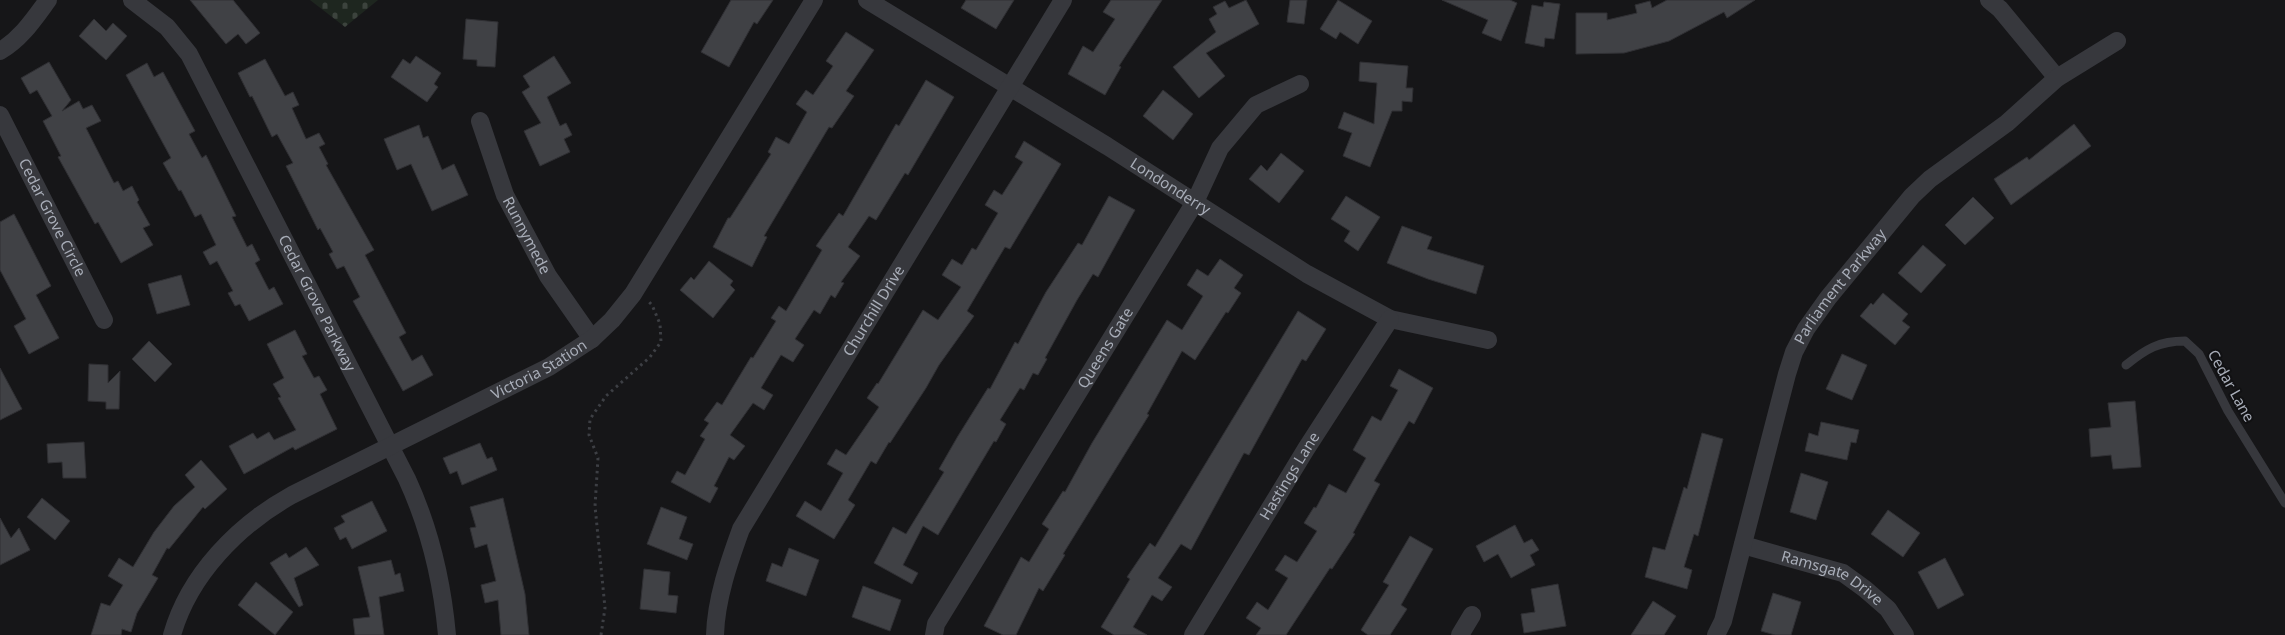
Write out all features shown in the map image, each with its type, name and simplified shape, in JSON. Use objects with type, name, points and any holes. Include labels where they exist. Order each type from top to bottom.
[{"type":"street","points":[[0,51],[11,44],[30,25],[48,0]]},
{"type":"street","name":"Cedar Grove Parkway","points":[[132,0],[168,27],[189,54],[391,447],[419,505],[428,529],[443,598],[447,635]]},
{"type":"street","name":"Victoria Station","points":[[172,635],[195,586],[207,567],[243,528],[292,495],[549,367],[592,339],[612,320],[636,290],[814,0]]},
{"type":"street","name":"Londonderry","points":[[867,0],[1195,202],[1306,274],[1390,319],[1488,340]]},
{"type":"street","name":"Churchill Drive","points":[[715,635],[718,604],[741,528],[1063,0]]},
{"type":"street","points":[[1989,0],[2000,8],[2057,78]]},
{"type":"street","name":"Parliament Parkway","points":[[1716,635],[1723,621],[1787,374],[1794,352],[1806,329],[1828,298],[1912,196],[1930,179],[2007,123],[2057,78],[2117,41]]},
{"type":"street","name":"Queens Gate","points":[[934,635],[936,624],[941,615],[1195,202],[1220,148],[1256,105],[1300,84]]},
{"type":"street","name":"Cedar Grove Circle","points":[[0,115],[104,320]]},
{"type":"street","name":"Runnymede","points":[[480,121],[505,195],[548,276],[592,339]]},
{"type":"street","name":"Hastings Lane","points":[[1194,635],[1306,449],[1390,319]]},
{"type":"street","name":"Ramsgate Drive","points":[[1743,545],[1843,573],[1888,609],[1905,635]]},
{"type":"street","points":[[1460,635],[1472,615]]},
{"type":"lane","name":"Cedar Lane","points":[[2126,365],[2143,351],[2160,344],[2168,341],[2185,341],[2199,354],[2228,411],[2285,503]]},
{"type":"path","points":[[601,635],[604,608],[595,506],[598,458],[589,435],[590,419],[606,396],[650,357],[661,342],[660,324],[652,305],[636,290]]},
{"type":"green space","points":[[310,0],[378,0],[345,27]]},
{"type":"building","points":[[190,0],[233,0],[260,33],[246,44],[238,34],[226,44]]},
{"type":"building","points":[[731,0],[773,0],[757,24],[754,22],[729,67],[701,52]]},
{"type":"building","points":[[966,0],[1014,0],[996,29],[961,8]]},
{"type":"building","points":[[1111,0],[1162,0],[1119,66],[1121,67],[1105,95],[1068,74],[1083,46],[1093,52],[1115,19],[1103,12]]},
{"type":"building","points":[[1246,0],[1259,24],[1206,53],[1225,76],[1199,98],[1173,67],[1216,32],[1209,19],[1217,14],[1213,7],[1225,1],[1229,8]]},
{"type":"building","points":[[1290,0],[1307,0],[1304,24],[1287,22]]},
{"type":"building","points":[[1338,0],[1372,21],[1358,44],[1340,32],[1336,39],[1320,29]]},
{"type":"building","points":[[1442,0],[1510,0],[1517,3],[1501,41],[1482,33],[1488,20]]},
{"type":"building","points":[[1667,0],[1755,0],[1727,18],[1724,12],[1669,41],[1624,53],[1576,54],[1576,13],[1607,13],[1607,20],[1637,13],[1635,5],[1650,1],[1652,8]]},
{"type":"building","points":[[1544,2],[1560,4],[1554,39],[1545,38],[1544,47],[1525,43],[1532,5],[1543,7]]},
{"type":"building","points":[[94,19],[106,31],[113,23],[127,36],[106,60],[79,36]]},
{"type":"building","points":[[466,19],[498,22],[495,67],[477,66],[477,60],[463,59]]},
{"type":"building","points":[[846,32],[874,50],[846,91],[854,96],[832,128],[829,127],[764,236],[767,237],[752,267],[713,247],[728,218],[730,218],[771,154],[768,152],[776,137],[789,144],[807,112],[796,104],[806,90],[813,95],[833,66],[826,61]]},
{"type":"building","points":[[416,56],[441,73],[434,84],[438,87],[427,102],[391,77],[403,59],[410,64]]},
{"type":"building","points":[[554,56],[571,83],[547,97],[560,126],[566,123],[572,135],[564,139],[570,152],[540,166],[524,131],[541,123],[522,92],[530,87],[523,76]]},
{"type":"building","points":[[265,59],[285,96],[293,92],[299,105],[292,108],[306,139],[319,133],[325,144],[319,147],[328,164],[326,165],[374,250],[365,255],[406,333],[399,337],[412,361],[422,355],[433,375],[403,391],[353,301],[360,297],[344,266],[337,269],[329,254],[333,252],[320,228],[318,230],[286,166],[293,163],[277,134],[272,137],[252,96],[250,97],[238,73]]},
{"type":"building","points":[[49,62],[71,100],[62,111],[79,101],[83,109],[92,105],[101,121],[86,128],[114,183],[118,181],[123,191],[132,186],[139,200],[137,202],[150,225],[143,228],[153,245],[121,263],[98,222],[95,224],[58,157],[61,156],[43,121],[52,116],[37,90],[30,94],[21,78]]},
{"type":"building","points":[[1360,62],[1408,66],[1406,88],[1413,88],[1412,102],[1402,101],[1402,111],[1392,111],[1370,167],[1343,156],[1352,133],[1338,128],[1344,112],[1374,124],[1377,83],[1359,81]]},
{"type":"building","points":[[147,63],[154,77],[163,72],[195,131],[189,134],[202,158],[206,155],[236,216],[232,217],[247,247],[252,244],[260,260],[255,263],[269,290],[274,287],[283,304],[249,321],[240,304],[235,306],[228,293],[233,291],[217,261],[210,265],[203,252],[216,245],[201,214],[195,217],[181,190],[179,191],[163,163],[171,158],[126,75]]},
{"type":"building","points":[[926,80],[954,97],[908,175],[905,173],[876,220],[869,216],[848,247],[860,256],[841,282],[844,283],[835,298],[831,295],[820,314],[814,310],[795,339],[804,345],[793,362],[781,355],[761,388],[773,395],[764,410],[753,403],[730,435],[745,446],[734,460],[729,457],[714,486],[718,488],[710,503],[671,482],[677,471],[685,475],[705,439],[700,436],[709,423],[704,420],[717,402],[722,405],[751,357],[753,358],[776,321],[771,318],[779,306],[786,311],[822,250],[816,246],[839,213],[843,216],[896,124],[899,126]]},
{"type":"building","points":[[1163,90],[1193,114],[1173,140],[1143,116]]},
{"type":"building","points":[[2074,124],[2091,146],[2011,205],[1994,179],[2027,157],[2029,160]]},
{"type":"building","points":[[419,125],[423,138],[428,136],[442,170],[454,164],[468,195],[432,211],[411,164],[397,170],[384,139]]},
{"type":"building","points":[[1024,141],[1061,164],[1010,249],[1005,247],[967,311],[974,316],[939,365],[876,464],[871,461],[848,500],[855,505],[834,539],[796,516],[805,501],[821,511],[843,473],[827,464],[836,449],[846,455],[879,407],[867,398],[878,384],[923,310],[938,320],[961,287],[942,275],[952,259],[962,265],[972,248],[976,250],[998,213],[985,205],[994,190],[1002,195],[1023,162],[1015,157]]},
{"type":"building","points":[[1281,153],[1304,171],[1279,203],[1249,179],[1261,165],[1267,171]]},
{"type":"building","points":[[1109,196],[1135,210],[1098,277],[1093,274],[1077,300],[1045,358],[1047,359],[1038,375],[1033,373],[1024,390],[1020,388],[1000,420],[1006,424],[938,535],[923,526],[903,565],[918,573],[912,584],[874,563],[893,527],[906,534],[944,472],[939,469],[958,436],[988,388],[990,389],[1015,342],[1018,344],[1046,292],[1078,243],[1082,245]]},
{"type":"building","points":[[1346,196],[1380,217],[1358,251],[1344,241],[1350,231],[1331,219]]},
{"type":"building","points":[[1973,197],[1994,218],[1965,245],[1945,225]]},
{"type":"building","points":[[14,214],[51,286],[36,295],[59,338],[29,354],[14,326],[26,319],[0,270],[0,222]]},
{"type":"building","points":[[1402,226],[1432,237],[1427,249],[1484,266],[1476,294],[1428,279],[1387,263]]},
{"type":"building","points":[[1923,245],[1946,265],[1921,293],[1898,273]]},
{"type":"building","points":[[1220,259],[1243,275],[1234,288],[1241,293],[1228,313],[1226,312],[1195,360],[1182,351],[1147,414],[1149,415],[1063,554],[1065,555],[1043,591],[1039,588],[1016,635],[1003,635],[984,626],[1021,557],[1029,562],[1049,529],[1042,524],[1063,491],[1065,492],[1092,443],[1167,320],[1182,330],[1203,296],[1187,285],[1197,269],[1208,276]]},
{"type":"building","points":[[709,261],[733,281],[730,285],[735,290],[713,318],[680,290],[691,277],[694,280]]},
{"type":"building","points":[[181,275],[190,305],[157,314],[148,284]]},
{"type":"building","points":[[1883,293],[1908,314],[1902,321],[1910,327],[1895,345],[1860,316]]},
{"type":"building","points":[[1298,311],[1326,329],[1306,361],[1302,359],[1249,455],[1244,453],[1191,550],[1181,544],[1158,578],[1172,587],[1162,601],[1152,595],[1133,627],[1147,635],[1114,635],[1101,627],[1130,579],[1127,577],[1150,543],[1155,547]]},
{"type":"building","points":[[295,330],[307,354],[302,356],[314,378],[319,376],[327,390],[320,394],[337,429],[295,450],[293,447],[244,474],[229,446],[253,433],[257,439],[269,432],[274,440],[296,430],[278,398],[281,397],[273,384],[284,378],[267,344]]},
{"type":"building","points":[[149,341],[172,364],[155,382],[132,359]]},
{"type":"building","points":[[1842,354],[1867,365],[1852,400],[1826,389]]},
{"type":"building","points":[[89,364],[108,365],[108,383],[120,371],[119,409],[106,409],[106,402],[88,401]]},
{"type":"building","points":[[0,368],[22,409],[0,420]]},
{"type":"building","points":[[1399,369],[1433,388],[1414,424],[1409,421],[1374,481],[1380,484],[1353,533],[1355,534],[1286,635],[1256,635],[1261,628],[1246,618],[1257,602],[1268,610],[1288,578],[1275,570],[1285,555],[1297,562],[1317,531],[1304,523],[1314,507],[1316,508],[1329,484],[1346,493],[1366,458],[1353,450],[1372,416],[1381,421],[1398,390],[1390,386]]},
{"type":"building","points":[[2135,401],[2141,467],[2113,469],[2111,455],[2091,457],[2089,429],[2111,427],[2108,403]]},
{"type":"building","points":[[1821,422],[1859,430],[1856,443],[1851,442],[1847,460],[1805,451],[1809,433],[1818,436]]},
{"type":"building","points":[[1702,433],[1723,439],[1698,536],[1694,534],[1684,567],[1692,570],[1687,589],[1645,577],[1653,547],[1665,550],[1684,487],[1687,489]]},
{"type":"building","points":[[84,442],[86,478],[63,478],[62,462],[48,463],[47,444]]},
{"type":"building","points":[[480,443],[487,459],[492,457],[497,470],[462,485],[457,471],[450,474],[443,458]]},
{"type":"building","points":[[201,460],[227,489],[205,509],[203,507],[169,549],[167,548],[152,575],[158,578],[137,613],[131,632],[122,629],[121,635],[91,635],[101,603],[110,606],[123,585],[108,576],[119,558],[133,567],[154,532],[174,506],[195,487],[185,475]]},
{"type":"building","points":[[1801,473],[1828,482],[1816,520],[1790,512]]},
{"type":"building","points":[[42,498],[70,521],[55,540],[27,517]]},
{"type":"building","points":[[503,498],[525,594],[529,635],[501,635],[498,600],[485,603],[481,585],[496,581],[487,544],[475,548],[470,528],[476,527],[470,507]]},
{"type":"building","points":[[372,501],[387,531],[352,549],[346,537],[340,540],[334,528],[345,522],[341,516]]},
{"type":"building","points":[[661,507],[687,517],[679,539],[693,544],[687,560],[647,544]]},
{"type":"building","points":[[1888,510],[1920,533],[1903,557],[1871,534]]},
{"type":"building","points":[[0,518],[11,538],[19,528],[30,550],[0,565]]},
{"type":"building","points":[[1515,525],[1524,543],[1532,539],[1539,550],[1530,555],[1535,565],[1511,578],[1498,554],[1484,562],[1476,546]]},
{"type":"building","points":[[1410,536],[1433,549],[1401,605],[1407,609],[1390,635],[1368,635],[1361,630],[1389,585],[1383,582]]},
{"type":"building","points":[[306,547],[319,565],[294,578],[303,605],[299,607],[270,563],[286,553],[289,558]]},
{"type":"building","points":[[789,548],[819,560],[806,596],[766,581],[772,563],[782,567]]},
{"type":"building","points":[[1945,558],[1964,595],[1938,609],[1918,572]]},
{"type":"building","points":[[391,560],[395,575],[400,573],[404,591],[379,597],[384,635],[355,635],[353,619],[370,617],[358,567]]},
{"type":"building","points":[[644,569],[670,572],[668,595],[678,596],[676,613],[640,609]]},
{"type":"building","points":[[256,582],[293,612],[275,635],[238,605]]},
{"type":"building","points":[[1558,584],[1566,626],[1524,633],[1521,614],[1535,612],[1531,589]]},
{"type":"building","points":[[863,586],[901,600],[890,631],[852,617]]},
{"type":"building","points":[[1773,593],[1801,602],[1791,635],[1775,635],[1761,631]]},
{"type":"building","points":[[1653,601],[1676,616],[1664,635],[1631,635]]}]
